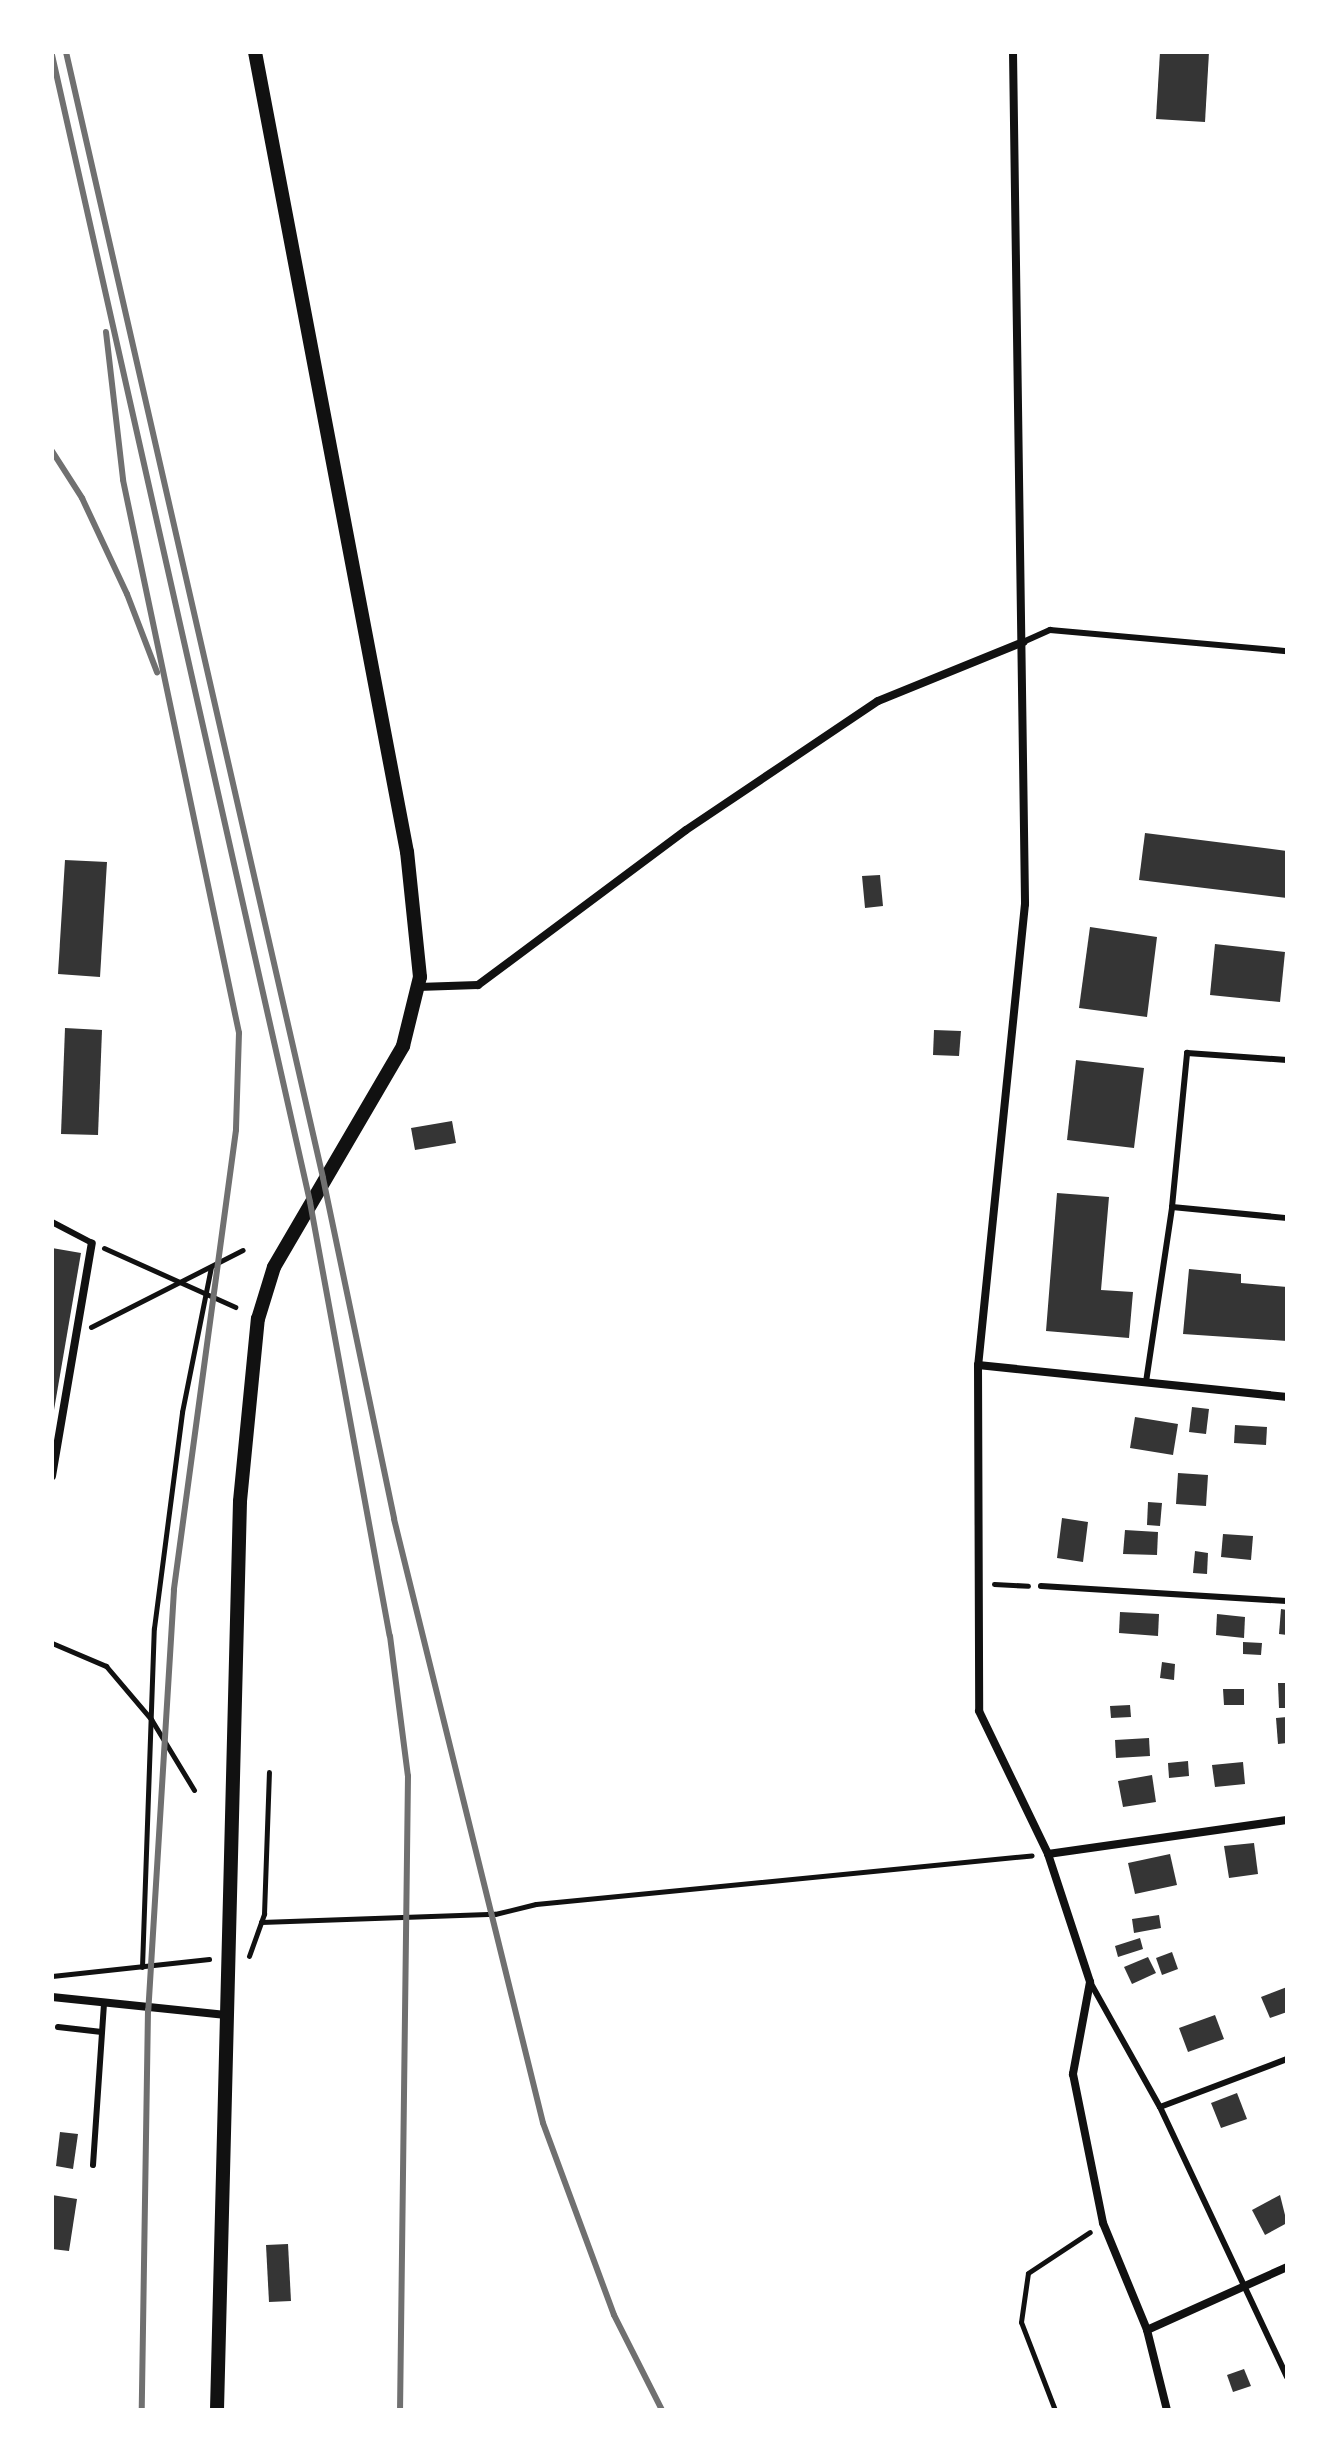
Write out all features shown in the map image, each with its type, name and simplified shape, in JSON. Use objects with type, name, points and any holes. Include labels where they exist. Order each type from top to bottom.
[{"type":"street","points":[[217,2410],[240,1501],[258,1319],[274,1267],[403,1046],[418,987],[407,852],[255,52]]},
{"type":"street","points":[[1013,52],[1025,904],[978,1365],[979,1711],[1048,1854],[1090,1982],[1073,2074],[1103,2223],[1147,2330],[1167,2410]]},
{"type":"street","points":[[418,987],[478,985],[686,830],[878,701],[1023,642]]},
{"type":"street","points":[[52,1476],[92,1243]]},
{"type":"street","points":[[978,1365],[1287,1397]]},
{"type":"street","points":[[1048,1854],[1287,1820]]},
{"type":"street","points":[[52,1997],[226,2015]]},
{"type":"street","points":[[1147,2330],[1287,2267]]},
{"type":"lane","points":[[1023,642],[1050,630],[1287,651]]},
{"type":"lane","points":[[1146,1382],[1172,1207],[1187,1053],[1287,1060]]},
{"type":"lane","points":[[1172,1207],[1287,1218]]},
{"type":"lane","points":[[52,1222],[92,1243]]},
{"type":"lane","points":[[1041,1586],[1287,1601]]},
{"type":"lane","points":[[1090,1982],[1160,2107],[1242,2288],[1287,2377]]},
{"type":"lane","points":[[93,2165],[104,2004]]},
{"type":"lane","points":[[58,2027],[102,2032]]},
{"type":"lane","points":[[1160,2107],[1287,2059]]},
{"type":"path","points":[[92,1243],[183,1281],[235,1307]]},
{"type":"path","points":[[76,1335],[243,1250]]},
{"type":"path","points":[[142,1967],[151,1719],[168,1511],[211,1267]]},
{"type":"path","points":[[979,1583],[1041,1586]]},
{"type":"path","points":[[52,1643],[106,1666],[151,1719],[194,1790]]},
{"type":"path","points":[[52,1976],[142,1967],[191,1958],[247,1960],[261,1922],[269,1772]]},
{"type":"path","points":[[261,1922],[495,1914],[536,1904],[1048,1854]]},
{"type":"path","points":[[1055,2410],[1021,2322],[1028,2273],[1103,2223]]},
{"type":"building","points":[[1160,52],[1209,52],[1205,122],[1156,119]]},
{"type":"building","points":[[1145,833],[1287,851],[1287,898],[1139,880]]},
{"type":"building","points":[[65,860],[107,862],[100,977],[58,974]]},
{"type":"building","points":[[880,875],[883,906],[865,908],[862,876]]},
{"type":"building","points":[[1090,927],[1157,937],[1147,1017],[1079,1008]]},
{"type":"building","points":[[1215,944],[1285,952],[1280,1002],[1210,995]]},
{"type":"building","points":[[65,1028],[102,1030],[98,1135],[61,1134]]},
{"type":"building","points":[[934,1030],[961,1031],[959,1056],[933,1055]]},
{"type":"building","points":[[1076,1060],[1144,1068],[1134,1148],[1067,1140]]},
{"type":"building","points":[[452,1121],[456,1143],[415,1150],[411,1128]]},
{"type":"building","points":[[1057,1193],[1109,1197],[1101,1290],[1133,1292],[1129,1338],[1046,1331]]},
{"type":"building","points":[[52,1248],[81,1253],[54,1410],[52,1410]]},
{"type":"building","points":[[1189,1269],[1241,1274],[1241,1283],[1287,1287],[1287,1341],[1183,1334]]},
{"type":"building","points":[[1192,1407],[1209,1409],[1206,1434],[1189,1432]]},
{"type":"building","points":[[1135,1417],[1178,1424],[1173,1455],[1130,1448]]},
{"type":"building","points":[[1235,1425],[1267,1427],[1266,1445],[1234,1443]]},
{"type":"building","points":[[1178,1473],[1208,1475],[1206,1506],[1176,1504]]},
{"type":"building","points":[[1148,1502],[1162,1503],[1160,1526],[1147,1525]]},
{"type":"building","points":[[1062,1518],[1088,1522],[1083,1562],[1057,1558]]},
{"type":"building","points":[[1125,1530],[1158,1532],[1157,1555],[1123,1554]]},
{"type":"building","points":[[1223,1534],[1253,1536],[1251,1560],[1221,1557]]},
{"type":"building","points":[[1195,1551],[1208,1553],[1207,1574],[1193,1573]]},
{"type":"building","points":[[1281,1609],[1287,1610],[1287,1635],[1279,1634]]},
{"type":"building","points":[[1120,1612],[1159,1614],[1158,1636],[1119,1633]]},
{"type":"building","points":[[1217,1614],[1245,1617],[1244,1638],[1216,1635]]},
{"type":"building","points":[[1243,1642],[1262,1643],[1261,1655],[1243,1654]]},
{"type":"building","points":[[1162,1662],[1175,1664],[1174,1680],[1160,1678]]},
{"type":"building","points":[[1278,1683],[1287,1683],[1287,1708],[1279,1708]]},
{"type":"building","points":[[1223,1689],[1244,1689],[1244,1705],[1224,1705]]},
{"type":"building","points":[[1130,1705],[1131,1717],[1111,1718],[1110,1706]]},
{"type":"building","points":[[1287,1717],[1287,1743],[1278,1744],[1276,1718]]},
{"type":"building","points":[[1149,1738],[1150,1756],[1116,1758],[1115,1740]]},
{"type":"building","points":[[1188,1761],[1189,1776],[1169,1778],[1168,1763]]},
{"type":"building","points":[[1243,1762],[1245,1784],[1215,1787],[1212,1765]]},
{"type":"building","points":[[1152,1775],[1156,1802],[1123,1807],[1118,1781]]},
{"type":"building","points":[[1254,1843],[1258,1874],[1229,1878],[1224,1846]]},
{"type":"building","points":[[1170,1854],[1177,1885],[1135,1894],[1128,1863]]},
{"type":"building","points":[[1159,1915],[1161,1928],[1134,1933],[1132,1919]]},
{"type":"building","points":[[1140,1938],[1143,1949],[1118,1957],[1115,1946]]},
{"type":"building","points":[[1172,1952],[1178,1969],[1162,1975],[1156,1958]]},
{"type":"building","points":[[1148,1957],[1156,1973],[1132,1984],[1124,1967]]},
{"type":"building","points":[[1287,1987],[1287,2012],[1270,2018],[1261,1997]]},
{"type":"building","points":[[1215,2015],[1224,2039],[1188,2052],[1179,2028]]},
{"type":"building","points":[[1237,2093],[1247,2119],[1221,2128],[1211,2103]]},
{"type":"building","points":[[60,2132],[78,2134],[73,2169],[56,2166]]},
{"type":"building","points":[[52,2195],[77,2199],[69,2251],[52,2249]]},
{"type":"building","points":[[1280,2195],[1287,2223],[1265,2235],[1252,2210]]},
{"type":"building","points":[[288,2244],[291,2301],[269,2302],[266,2245]]},
{"type":"building","points":[[1244,2369],[1251,2386],[1233,2392],[1227,2375]]},
{"type":"railway","points":[[66,52],[323,1178],[394,1519],[543,2123],[614,2315],[662,2410]]},
{"type":"railway","points":[[52,55],[310,1202],[390,1636],[408,1776],[400,2410]]},
{"type":"railway","points":[[106,332],[123,480],[239,1033],[236,1130],[174,1590],[148,2010],[142,2410]]},
{"type":"railway","points":[[52,451],[82,498],[127,594],[157,672]]}]
